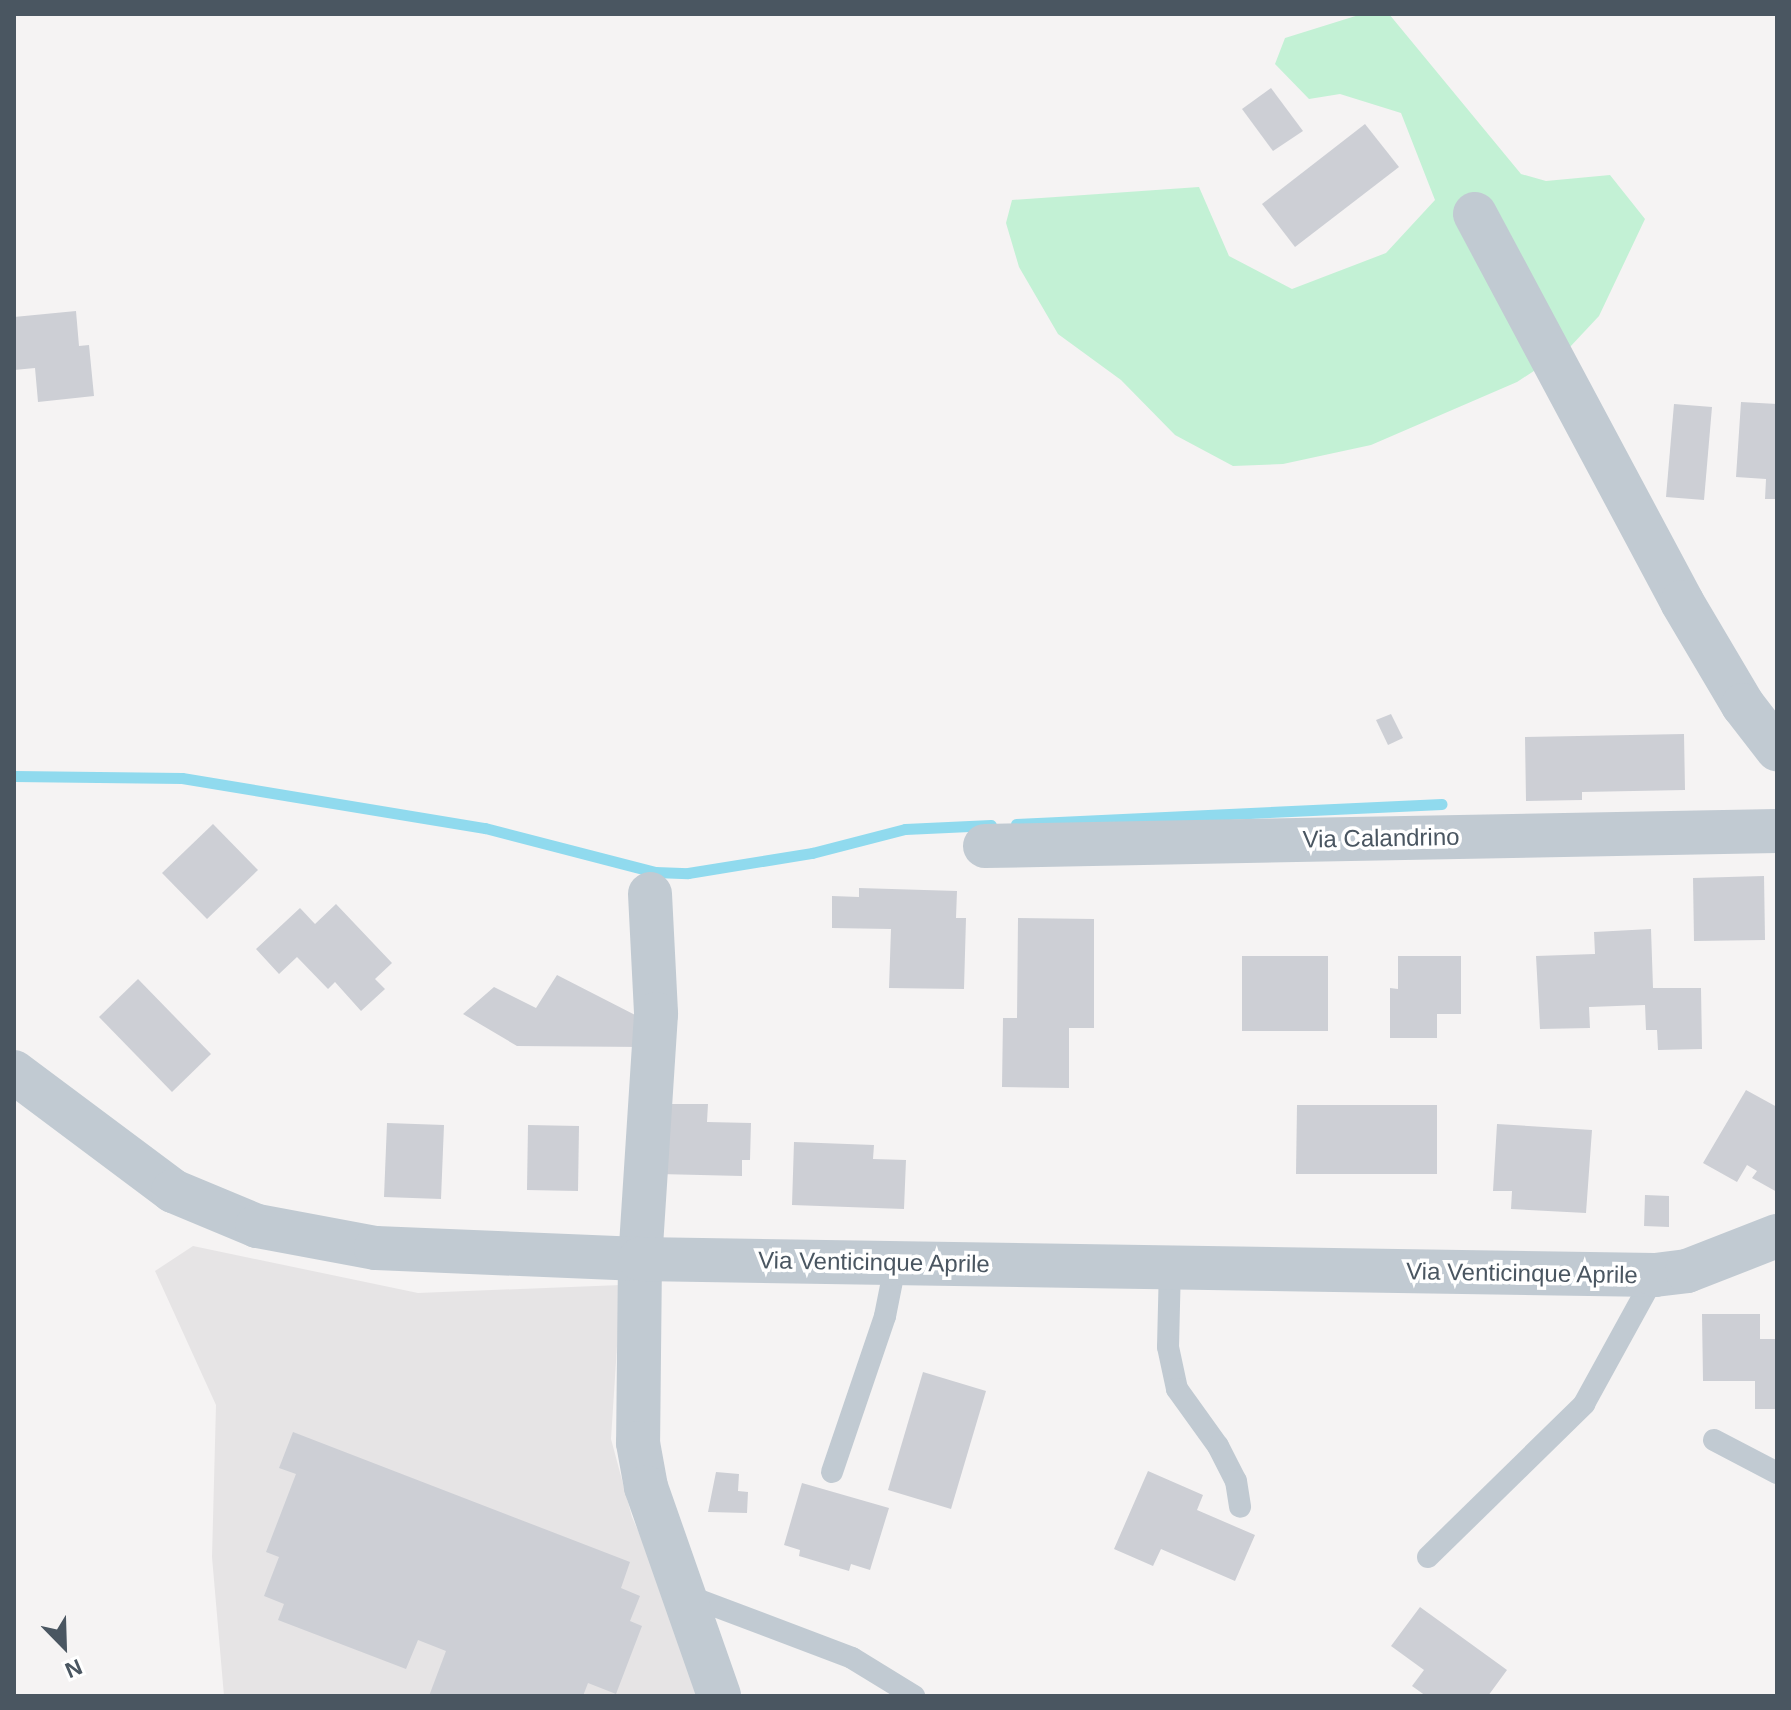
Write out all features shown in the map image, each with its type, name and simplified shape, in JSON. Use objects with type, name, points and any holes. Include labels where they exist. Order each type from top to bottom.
[{"type":"street","points":[[1475,214],[1682,602],[1743,705],[1777,749]]},
{"type":"street","name":"Via Calandrino","points":[[985,846],[1777,831]]},
{"type":"street","points":[[650,894],[656,1014],[640,1259],[638,1443],[646,1487],[719,1696]]},
{"type":"street","name":"Via Venticinque Aprile","points":[[14,1072],[173,1191],[257,1226],[376,1248],[640,1259],[1655,1275],[1687,1271],[1777,1236]]},
{"type":"lane","points":[[832,1472],[885,1316],[896,1261]]},
{"type":"lane","points":[[1170,1265],[1168,1347],[1177,1389],[1224,1457],[1240,1507]]},
{"type":"lane","points":[[1428,1557],[1584,1404],[1655,1275]]},
{"type":"lane","points":[[1714,1440],[1777,1473]]},
{"type":"lane","points":[[682,1594],[852,1658],[914,1696]]},
{"type":"shaded area","points":[[193,1246],[418,1293],[621,1285],[611,1439],[632,1517],[691,1650],[700,1696],[224,1696],[212,1557],[216,1405],[155,1271]]},
{"type":"green space","points":[[1362,14],[1389,14],[1521,174],[1546,181],[1610,175],[1645,219],[1599,316],[1569,348],[1517,382],[1371,445],[1283,464],[1233,466],[1175,435],[1121,380],[1058,334],[1019,267],[1006,223],[1012,200],[1199,187],[1229,256],[1292,289],[1386,253],[1435,200],[1401,113],[1340,94],[1309,99],[1275,64],[1285,38]]},
{"type":"building","points":[[1271,88],[1303,131],[1273,151],[1242,109]]},
{"type":"building","points":[[1365,124],[1399,167],[1295,247],[1262,204]]},
{"type":"building","points":[[76,311],[79,346],[89,345],[94,396],[38,402],[35,368],[14,370],[14,317]]},
{"type":"building","points":[[1741,402],[1777,404],[1777,499],[1765,499],[1766,479],[1736,477]]},
{"type":"building","points":[[1674,404],[1712,407],[1704,500],[1666,497]]},
{"type":"building","points":[[1391,714],[1403,738],[1388,745],[1376,720]]},
{"type":"building","points":[[1684,734],[1685,790],[1582,792],[1582,800],[1526,801],[1525,737]]},
{"type":"building","points":[[213,824],[258,870],[207,919],[162,873]]},
{"type":"building","points":[[1764,876],[1765,940],[1694,941],[1693,878]]},
{"type":"building","points":[[859,888],[957,891],[956,918],[966,918],[964,989],[889,988],[891,929],[832,928],[832,896],[859,897]]},
{"type":"building","points":[[336,904],[392,963],[375,979],[385,989],[361,1011],[335,982],[328,989],[297,957],[279,974],[256,949],[300,908],[315,924]]},
{"type":"building","points":[[1018,918],[1094,919],[1094,1028],[1069,1028],[1069,1088],[1002,1087],[1003,1018],[1017,1018]]},
{"type":"building","points":[[1651,929],[1653,988],[1701,988],[1702,1049],[1658,1050],[1657,1030],[1646,1030],[1645,1005],[1589,1007],[1590,1028],[1540,1029],[1536,956],[1595,954],[1594,932]]},
{"type":"building","points":[[1242,956],[1328,956],[1328,1031],[1242,1031]]},
{"type":"building","points":[[1398,956],[1461,956],[1461,1014],[1437,1014],[1437,1038],[1390,1038],[1390,988],[1398,989]]},
{"type":"building","points":[[557,975],[641,1018],[644,1047],[517,1046],[463,1014],[494,987],[536,1008]]},
{"type":"building","points":[[138,979],[211,1054],[172,1092],[99,1017]]},
{"type":"building","points":[[1746,1090],[1777,1107],[1777,1192],[1752,1178],[1757,1171],[1747,1165],[1737,1182],[1703,1163]]},
{"type":"building","points":[[668,1104],[708,1104],[707,1122],[751,1123],[750,1160],[742,1160],[742,1176],[659,1174]]},
{"type":"building","points":[[1297,1105],[1437,1105],[1437,1174],[1296,1174]]},
{"type":"building","points":[[387,1123],[444,1125],[441,1199],[384,1197]]},
{"type":"building","points":[[1497,1124],[1592,1130],[1586,1213],[1511,1209],[1512,1191],[1493,1191]]},
{"type":"building","points":[[528,1125],[579,1126],[578,1191],[527,1190]]},
{"type":"building","points":[[794,1142],[874,1145],[873,1159],[906,1160],[904,1209],[792,1205]]},
{"type":"building","points":[[1645,1195],[1669,1196],[1669,1227],[1644,1226]]},
{"type":"building","points":[[1702,1314],[1760,1314],[1760,1339],[1777,1339],[1777,1409],[1755,1409],[1755,1381],[1703,1381]]},
{"type":"building","points":[[923,1372],[986,1391],[951,1509],[888,1490]]},
{"type":"building","points":[[293,1432],[630,1562],[621,1588],[640,1596],[630,1621],[642,1626],[616,1694],[588,1683],[583,1696],[429,1696],[446,1651],[418,1640],[406,1669],[278,1620],[284,1604],[264,1596],[279,1557],[266,1552],[296,1474],[279,1468]]},
{"type":"building","points":[[1148,1471],[1203,1495],[1197,1510],[1255,1535],[1235,1581],[1161,1549],[1153,1566],[1114,1549]]},
{"type":"building","points":[[716,1472],[739,1474],[738,1491],[748,1492],[747,1513],[708,1512]]},
{"type":"building","points":[[802,1483],[889,1508],[870,1570],[851,1564],[849,1571],[799,1556],[800,1550],[784,1545]]},
{"type":"building","points":[[1420,1607],[1507,1670],[1488,1696],[1426,1696],[1412,1686],[1424,1670],[1391,1646]]},
{"type":"waterway","points":[[14,776],[182,778],[485,828],[655,872],[688,873],[812,853],[905,829],[991,825]]},
{"type":"waterway","points":[[1016,824],[1442,804]]}]
